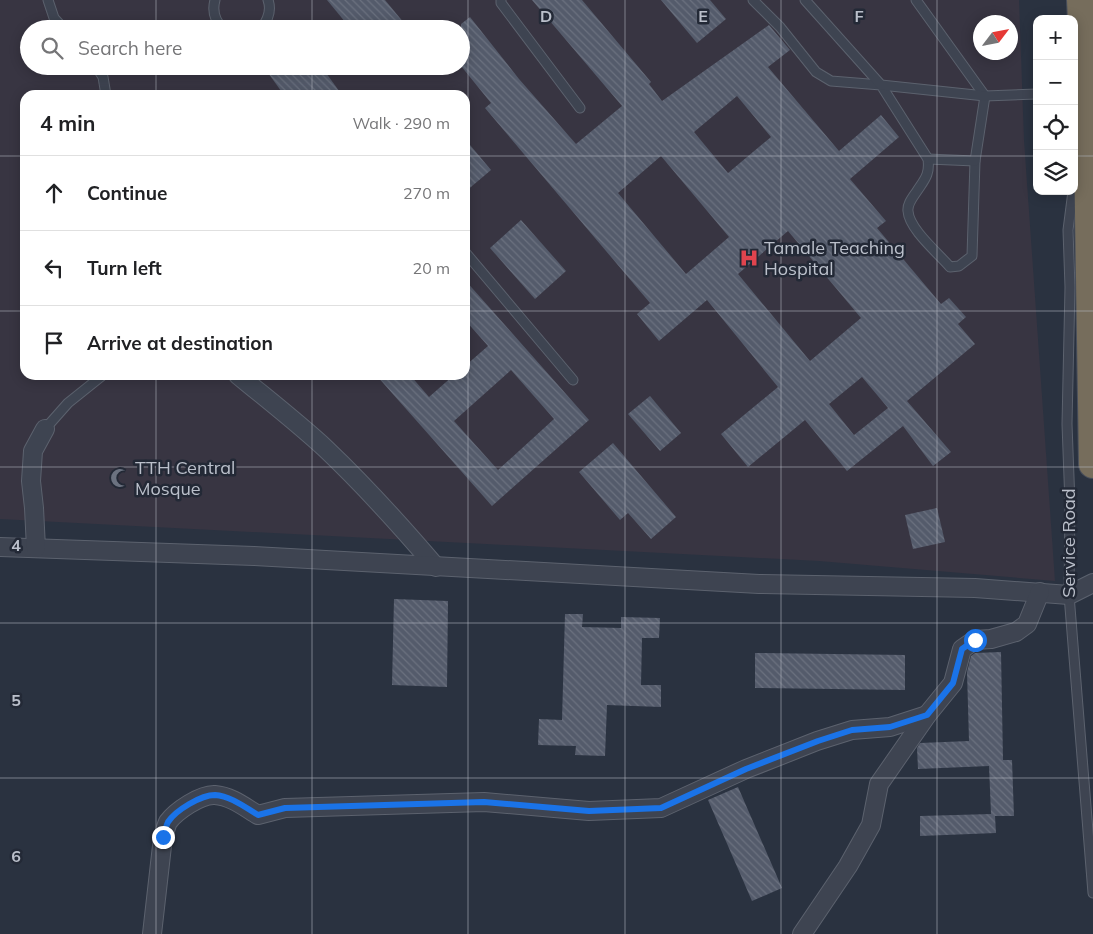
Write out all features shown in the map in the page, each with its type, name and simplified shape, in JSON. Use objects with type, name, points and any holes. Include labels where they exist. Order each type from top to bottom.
[{"type":"highway","points":[[1081,0],[1085,92],[1083,160],[1093,464]]},
{"type":"street","points":[[244,380],[331,454],[402,527],[436,567]]},
{"type":"street","points":[[36,548],[31,481],[33,451],[45,429]]},
{"type":"street","points":[[0,547],[254,556],[759,584],[975,588],[1069,595],[1093,583]]},
{"type":"street","points":[[802,934],[848,866],[871,825],[879,784],[927,715],[953,683],[962,649],[975,640],[991,639],[1016,632],[1027,624],[1040,592]]},
{"type":"street","points":[[152,934],[158,881],[168,822],[179,811],[196,800],[215,795],[234,801],[258,815],[285,808],[484,802],[589,811],[661,808],[746,769],[818,741],[852,730],[890,727],[927,715]]},
{"type":"lane","points":[[48,0],[56,20]]},
{"type":"lane","points":[[215,0],[213,11],[217,20]]},
{"type":"lane","points":[[267,20],[269,14],[268,0]]},
{"type":"lane","points":[[501,0],[501,3],[580,108]]},
{"type":"lane","points":[[752,0],[780,27],[816,72],[831,81],[985,96],[1033,94]]},
{"type":"lane","points":[[805,0],[881,85],[928,159],[929,170],[911,200],[908,210],[912,225],[950,266],[959,266],[972,256],[975,162],[985,96],[916,0]]},
{"type":"lane","points":[[102,75],[105,90]]},
{"type":"lane","points":[[928,159],[975,162]]},
{"type":"lane","name":"Service Road","points":[[1072,195],[1068,230],[1070,287],[1067,424],[1070,504],[1069,595],[1093,894]]},
{"type":"lane","points":[[470,258],[572,380]]},
{"type":"lane","points":[[45,429],[68,403],[97,380]]},
{"type":"shaded area","name":"Tamale Teaching Hospital","points":[[0,0],[1019,0],[1024,140],[1055,581],[819,561],[0,519]]},
{"type":"building","points":[[327,0],[385,0],[402,20],[344,20]]},
{"type":"building","points":[[532,0],[582,0],[651,82],[649,84],[662,101],[769,25],[790,50],[768,67],[839,151],[881,115],[899,137],[850,179],[886,221],[877,228],[941,304],[949,298],[966,317],[958,324],[975,344],[907,401],[951,452],[933,466],[903,426],[847,471],[805,420],[748,467],[721,434],[778,387],[707,300],[659,341],[637,314],[650,303],[485,108],[491,103],[468,75],[470,75],[470,20],[466,20],[470,17],[519,79],[576,144],[622,106]],"holes":[[[737,96],[771,137],[728,173],[694,132]],[[661,156],[729,237],[686,274],[618,193]],[[788,231],[861,318],[810,361],[738,274]],[[862,377],[888,408],[854,435],[829,404]]]},
{"type":"building","points":[[661,0],[710,0],[726,19],[697,43]]},
{"type":"building","points":[[270,75],[328,75],[338,90],[280,90]]},
{"type":"building","points":[[470,145],[491,170],[470,188]]},
{"type":"building","points":[[521,220],[566,271],[535,299],[490,248]]},
{"type":"building","points":[[470,286],[589,420],[492,506],[380,380],[414,380],[429,397],[448,380],[470,380],[470,362],[488,346],[470,326]],"holes":[[[511,370],[554,419],[498,470],[454,421]]]},
{"type":"building","points":[[650,396],[681,433],[660,451],[628,414]]},
{"type":"building","points":[[613,443],[676,517],[651,539],[628,513],[620,520],[579,472]]},
{"type":"building","points":[[937,508],[945,542],[913,549],[905,515]]},
{"type":"building","points":[[394,599],[448,601],[447,687],[392,685]]},
{"type":"building","points":[[565,614],[583,614],[582,627],[621,628],[621,617],[660,618],[659,638],[642,638],[641,685],[661,685],[661,707],[607,705],[605,756],[575,755],[576,746],[538,745],[539,719],[562,720]]},
{"type":"building","points":[[1001,652],[1003,760],[1012,760],[1014,816],[995,816],[996,833],[920,836],[920,816],[991,814],[989,766],[918,769],[917,748],[920,743],[969,741],[967,672],[971,656],[975,653]]},
{"type":"building","points":[[755,653],[905,655],[905,690],[755,688]]},
{"type":"building","points":[[738,787],[782,888],[752,901],[708,800]]},
{"type":"place","name":"Tamale Teaching Hospital","points":[[749,258]]},
{"type":"place","name":"TTH Central Mosque","points":[[120,478]]},
{"type":"route","points":[[163,837],[168,822],[179,811],[196,800],[215,795],[234,801],[258,815],[285,808],[484,802],[589,811],[661,808],[746,769],[818,741],[852,730],[890,727],[927,715],[953,683],[962,649],[975,640]]}]
